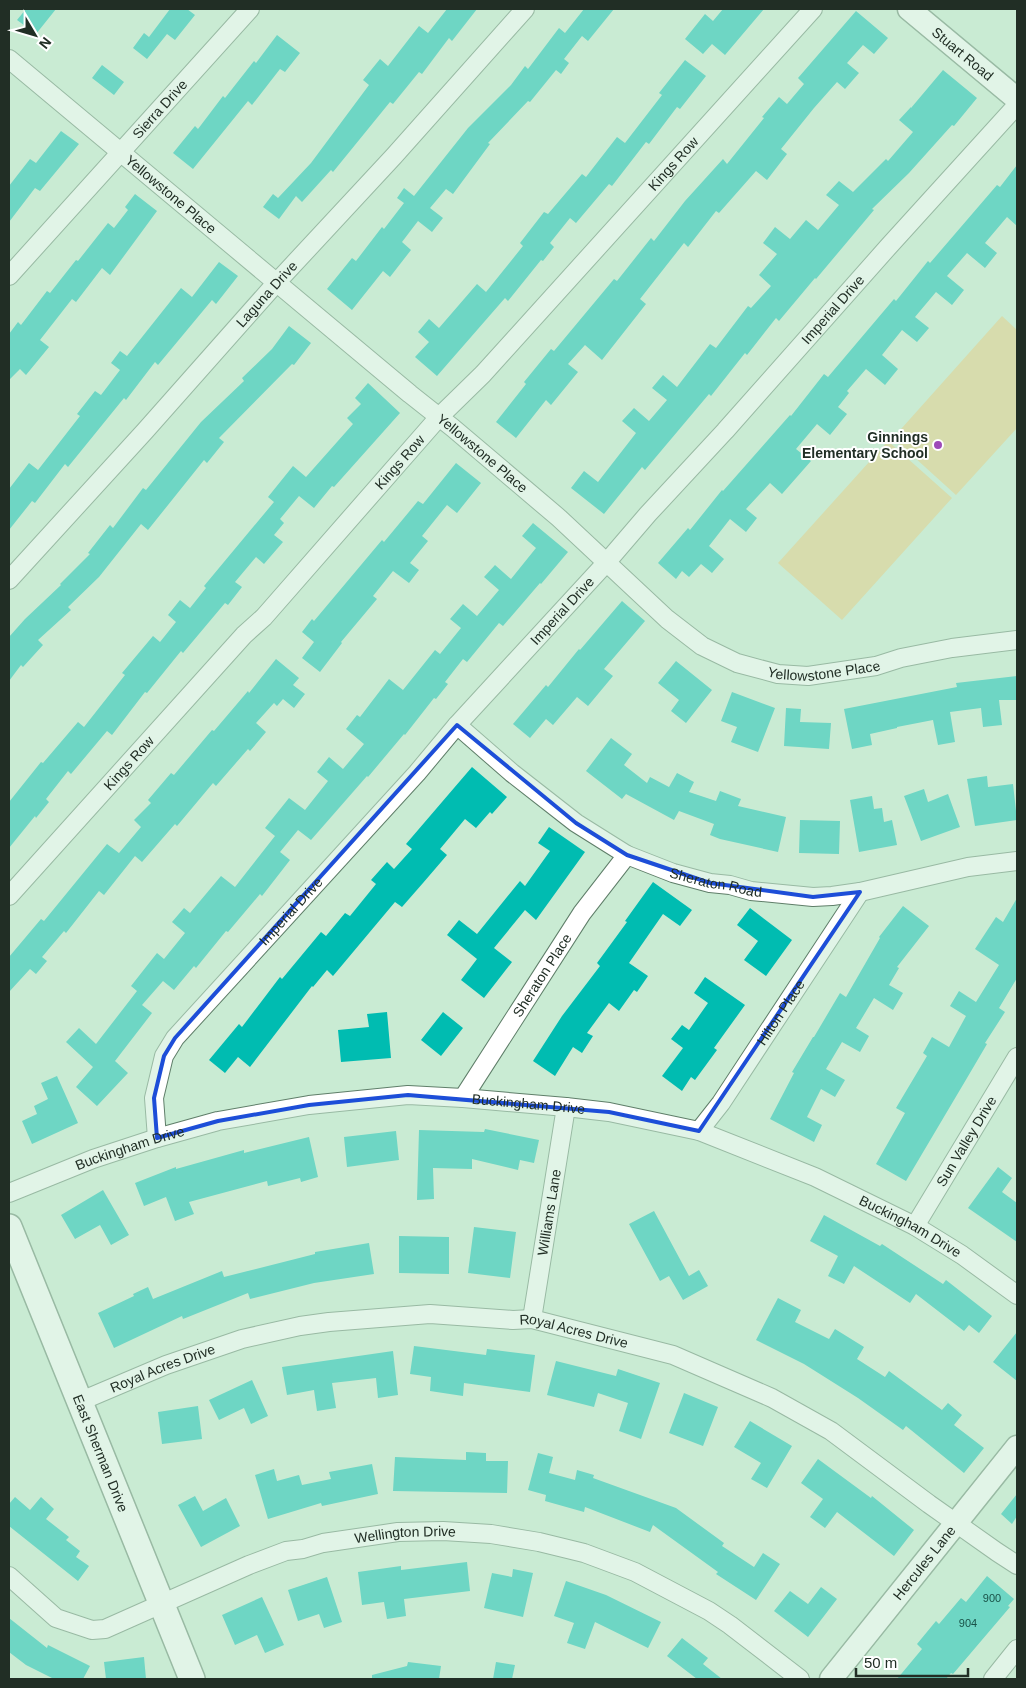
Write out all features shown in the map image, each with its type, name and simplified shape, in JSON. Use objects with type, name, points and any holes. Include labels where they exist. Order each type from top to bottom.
[{"type":"main road","name":"East Sherman Drive","points":[[9,1227],[192,1679]]},
{"type":"street","name":"Sierra Drive","points":[[9,276],[250,9]]},
{"type":"street","name":"Laguna Drive","points":[[9,580],[525,9]]},
{"type":"street","name":"Kings Row","points":[[9,896],[244,635],[264,617],[439,417],[483,374],[813,9]]},
{"type":"street","name":"Stuart Road","points":[[909,9],[1017,99]]},
{"type":"street","name":"Yellowstone Place","points":[[9,59],[559,518],[667,619],[702,646],[737,662],[778,674],[808,676],[876,666],[901,658],[952,648],[1017,640]]},
{"type":"street","name":"Imperial Drive","points":[[157,1138],[154,1098],[164,1056],[175,1038],[417,773],[458,725],[1017,106]]},
{"type":"street","name":"Sheraton Road","points":[[458,725],[512,773],[576,824],[627,855],[674,873],[710,883],[730,885],[751,891],[813,897],[832,896],[860,892],[968,867],[1017,860]]},
{"type":"street","name":"Sheraton Place","points":[[463,1098],[582,913],[627,855]]},
{"type":"street","name":"Hilton Place","points":[[699,1131],[721,1103],[860,892]]},
{"type":"street","name":"Sun Valley Drive","points":[[915,1226],[1017,1057]]},
{"type":"street","name":"Buckingham Drive","points":[[9,1193],[93,1159],[157,1138],[218,1121],[309,1105],[408,1095],[566,1107],[610,1112],[699,1131],[814,1177],[915,1226],[962,1255],[1017,1295]]},
{"type":"street","name":"Williams Lane","points":[[532,1320],[566,1107]]},
{"type":"street","name":"Royal Acres Drive","points":[[80,1401],[166,1364],[242,1339],[300,1326],[430,1314],[532,1320],[672,1355],[772,1398],[831,1431],[1017,1565]]},
{"type":"street","name":"Hercules Lane","points":[[831,1679],[1017,1447]]},
{"type":"street","name":"Wellington Drive","points":[[9,1576],[56,1618],[92,1630],[104,1629],[249,1565],[286,1551],[303,1549],[323,1543],[398,1532],[443,1531],[491,1534],[539,1542],[584,1553],[635,1572],[709,1611],[800,1679]]},
{"type":"street","points":[[992,1679],[1017,1648]]},
{"type":"highlighted area","points":[[457,725],[576,823],[627,855],[710,883],[813,897],[860,892],[699,1131],[609,1112],[408,1095],[309,1105],[218,1121],[157,1138],[154,1098],[164,1056],[175,1038]]},
{"type":"shaded area","points":[[1002,316],[1017,330],[1017,428],[956,495],[893,438]]},
{"type":"shaded area","points":[[888,441],[952,498],[842,620],[778,563]]},
{"type":"building","points":[[26,9],[56,9],[36,34],[17,20]]},
{"type":"building","points":[[170,9],[187,9],[195,15],[175,40],[167,34],[147,59],[133,48],[144,33],[149,37]]},
{"type":"building","points":[[447,9],[477,9],[452,41],[449,38],[422,74],[419,72],[393,104],[390,102],[333,172],[331,170],[302,202],[296,196],[279,219],[263,207],[273,194],[278,198],[311,163],[369,85],[363,80],[380,59],[388,66],[419,26],[428,33]]},
{"type":"building","points":[[584,9],[614,9],[588,41],[582,36],[564,59],[569,63],[561,74],[556,70],[530,102],[528,101],[488,143],[490,144],[453,194],[446,189],[430,208],[443,218],[432,232],[418,221],[402,242],[411,250],[390,277],[383,271],[352,310],[327,289],[352,258],[356,261],[382,227],[384,229],[404,203],[397,198],[404,188],[414,196],[468,128],[511,85],[525,66],[528,69],[559,28],[565,33]]},
{"type":"building","points":[[723,9],[764,9],[725,55],[712,44],[703,54],[685,39],[705,14],[713,21]]},
{"type":"building","points":[[856,11],[888,38],[874,54],[863,45],[847,63],[859,73],[845,89],[837,82],[814,108],[781,149],[787,154],[767,180],[756,171],[719,213],[716,211],[688,247],[684,243],[640,299],[646,304],[602,360],[585,345],[568,364],[578,372],[551,405],[546,400],[516,438],[496,422],[526,384],[524,382],[551,349],[554,351],[614,279],[617,281],[651,238],[654,241],[685,201],[723,159],[727,164],[779,97],[787,104],[804,84],[798,78]]},
{"type":"building","points":[[277,35],[300,53],[285,72],[280,69],[252,105],[248,101],[193,169],[173,153],[195,126],[198,129],[223,96],[225,98],[254,61],[256,63]]},
{"type":"building","points":[[685,60],[706,76],[680,109],[677,107],[649,144],[646,142],[612,186],[609,184],[576,223],[570,218],[550,243],[554,247],[543,261],[541,260],[508,301],[505,298],[437,376],[415,357],[429,342],[418,332],[429,319],[439,328],[477,284],[486,292],[523,246],[520,243],[544,212],[548,214],[582,174],[586,177],[617,137],[625,143],[662,95],[659,93]]},
{"type":"building","points":[[102,65],[124,82],[114,95],[92,78]]},
{"type":"building","points":[[943,70],[977,98],[954,126],[952,125],[909,173],[872,209],[874,210],[816,279],[779,321],[776,318],[747,355],[745,353],[711,396],[709,394],[645,470],[642,467],[604,514],[571,488],[584,471],[598,482],[636,433],[622,421],[634,408],[649,421],[667,400],[652,388],[663,375],[677,387],[710,344],[716,348],[748,306],[751,308],[771,286],[759,275],[777,254],[763,243],[775,227],[790,239],[806,220],[818,230],[839,205],[826,195],[839,181],[853,192],[886,159],[888,161],[913,132],[899,120]]},
{"type":"building","points":[[61,131],[79,144],[40,191],[35,188],[9,222],[9,186],[30,159],[36,163]]},
{"type":"building","points":[[1017,165],[1017,226],[1007,217],[985,243],[997,253],[985,268],[967,253],[947,276],[964,290],[952,305],[936,292],[915,317],[929,328],[917,342],[902,330],[882,355],[898,369],[885,385],[866,369],[847,391],[849,393],[838,407],[847,414],[830,435],[817,424],[796,449],[811,461],[782,494],[770,483],[746,509],[757,518],[746,532],[730,519],[709,546],[724,559],[712,573],[701,564],[689,577],[682,571],[676,579],[658,563],[688,528],[690,530],[722,490],[791,416],[824,374],[828,377],[894,299],[896,301],[928,261],[930,263],[997,185],[1000,187]]},
{"type":"building","points":[[135,194],[157,211],[110,275],[102,268],[76,302],[72,299],[40,340],[49,347],[26,375],[20,369],[9,380],[9,334],[18,322],[21,325],[47,291],[50,293],[108,223],[114,228],[128,210],[125,207]]},
{"type":"building","points":[[219,262],[238,276],[216,304],[212,300],[158,365],[155,362],[126,400],[124,398],[68,467],[65,464],[35,503],[32,501],[9,530],[9,489],[29,463],[38,470],[80,416],[77,414],[95,391],[101,395],[120,370],[111,363],[120,351],[127,356],[181,288],[192,297]]},
{"type":"building","points":[[289,326],[311,343],[294,365],[292,364],[219,438],[224,442],[207,463],[204,460],[148,530],[141,524],[99,577],[68,607],[71,610],[38,640],[43,645],[23,667],[21,665],[9,681],[9,637],[90,554],[88,553],[110,525],[113,528],[143,488],[146,490],[201,422],[244,381],[242,378],[272,349]]},
{"type":"building","points":[[368,383],[400,413],[314,508],[299,496],[280,519],[284,523],[274,535],[283,542],[264,564],[256,557],[235,582],[242,587],[228,605],[225,603],[183,653],[181,651],[147,693],[145,692],[112,735],[107,731],[71,774],[68,771],[46,799],[49,802],[9,848],[9,802],[41,762],[43,763],[78,722],[84,727],[125,675],[122,673],[153,636],[160,642],[176,622],[168,615],[180,600],[190,608],[206,588],[204,586],[274,502],[268,497],[293,466],[306,477],[353,424],[347,418],[361,404],[355,398]]},
{"type":"building","points":[[456,463],[481,483],[457,513],[447,505],[422,536],[428,541],[410,563],[419,570],[409,583],[393,571],[373,596],[377,599],[341,642],[320,672],[302,658],[314,642],[302,632],[312,619],[314,621],[382,540],[384,542],[418,501],[423,504]]},
{"type":"building","points":[[533,523],[568,552],[503,626],[499,623],[467,662],[463,659],[445,682],[448,684],[436,699],[434,698],[405,735],[311,840],[298,830],[280,852],[290,860],[262,896],[260,894],[228,932],[226,931],[196,968],[194,966],[174,990],[163,981],[142,1005],[152,1013],[115,1061],[128,1073],[97,1106],[76,1087],[93,1067],[66,1042],[79,1028],[96,1044],[137,991],[131,986],[157,953],[164,959],[185,933],[172,922],[184,908],[190,913],[221,876],[235,887],[275,836],[265,828],[289,798],[305,810],[328,781],[317,772],[329,757],[343,769],[364,744],[346,729],[357,715],[360,717],[389,679],[403,690],[435,650],[440,654],[461,628],[450,619],[463,604],[477,616],[499,590],[484,577],[495,565],[511,579],[536,548],[522,536]]},
{"type":"building","points":[[622,601],[645,621],[604,669],[613,676],[588,706],[577,697],[553,725],[546,719],[530,738],[513,724],[546,685],[548,687]]},
{"type":"building","points":[[276,659],[299,678],[293,685],[305,694],[294,708],[283,699],[277,706],[274,703],[256,723],[266,732],[250,751],[248,749],[216,786],[213,783],[177,826],[175,824],[142,862],[135,856],[104,895],[99,891],[66,933],[64,931],[42,957],[47,961],[36,974],[30,969],[9,992],[9,957],[41,919],[44,921],[107,844],[119,853],[141,827],[134,820],[151,803],[148,800],[171,773],[174,775],[248,691],[249,693]]},
{"type":"building","points":[[676,661],[712,690],[686,723],[671,711],[679,700],[658,683]]},
{"type":"building","points":[[1017,676],[1017,700],[999,700],[1002,725],[983,727],[981,708],[950,712],[955,742],[938,745],[933,720],[870,734],[872,745],[852,749],[844,709],[957,687],[956,683]]},
{"type":"building","points":[[732,692],[775,708],[758,752],[731,742],[737,727],[721,721]]},
{"type":"building","points":[[786,708],[801,709],[800,722],[831,723],[829,749],[784,746]]},
{"type":"building","points":[[611,738],[632,754],[624,765],[647,783],[650,777],[669,787],[677,773],[694,782],[689,792],[716,801],[720,791],[741,799],[738,806],[786,817],[778,852],[710,835],[714,824],[679,811],[674,820],[626,794],[622,799],[586,771]]},
{"type":"building","points":[[472,767],[507,797],[492,814],[490,812],[476,828],[465,819],[440,849],[447,855],[423,883],[402,907],[395,902],[333,976],[327,970],[312,986],[250,1067],[238,1057],[225,1073],[209,1060],[239,1024],[242,1027],[280,977],[282,979],[321,932],[326,936],[345,913],[350,916],[376,884],[371,880],[387,862],[394,869],[412,849],[406,844]]},
{"type":"building","points":[[987,776],[988,787],[1013,784],[1017,820],[975,826],[967,779]]},
{"type":"building","points":[[924,789],[928,802],[948,794],[960,827],[921,841],[904,796]]},
{"type":"building","points":[[872,796],[874,809],[882,808],[884,822],[892,820],[897,845],[859,852],[850,800]]},
{"type":"building","points":[[800,820],[840,821],[839,854],[799,853]]},
{"type":"building","points":[[549,827],[585,852],[536,920],[525,910],[494,948],[512,962],[484,998],[461,980],[477,959],[447,935],[459,920],[477,934],[520,881],[525,886],[550,851],[538,843]]},
{"type":"building","points":[[653,882],[692,910],[680,926],[663,914],[629,963],[648,976],[637,992],[634,990],[619,1011],[609,1003],[587,1033],[593,1036],[582,1053],[573,1047],[555,1076],[533,1061],[562,1016],[600,966],[597,963]]},
{"type":"building","points":[[1017,898],[1017,978],[999,1008],[1005,1012],[985,1043],[987,1044],[906,1181],[876,1164],[905,1113],[896,1108],[927,1056],[923,1053],[932,1037],[949,1047],[966,1016],[950,1006],[959,991],[976,1002],[999,965],[975,949],[996,917],[1003,922]]},
{"type":"building","points":[[903,906],[929,926],[897,967],[899,968],[889,985],[903,993],[893,1010],[874,998],[856,1028],[869,1036],[860,1052],[842,1042],[826,1069],[845,1080],[835,1097],[821,1089],[807,1117],[822,1125],[814,1142],[770,1119],[794,1073],[792,1072],[840,993],[846,997],[879,937]]},
{"type":"building","points":[[750,908],[792,940],[766,976],[744,960],[758,941],[737,925]]},
{"type":"building","points":[[705,977],[745,1005],[714,1048],[717,1050],[695,1080],[691,1077],[682,1091],[662,1076],[683,1048],[671,1039],[682,1025],[689,1030],[708,1003],[694,993]]},
{"type":"building","points":[[387,1012],[391,1058],[341,1062],[338,1030],[369,1027],[367,1014]]},
{"type":"building","points":[[443,1012],[463,1028],[441,1056],[421,1040]]},
{"type":"building","points":[[57,1076],[78,1123],[32,1144],[22,1121],[37,1114],[34,1106],[48,1099],[41,1083]]},
{"type":"building","points":[[485,1129],[539,1140],[534,1163],[520,1160],[518,1170],[472,1159],[472,1169],[433,1168],[434,1199],[417,1200],[419,1130],[484,1132]]},
{"type":"building","points":[[396,1131],[399,1160],[347,1167],[344,1137]]},
{"type":"building","points":[[309,1137],[318,1177],[301,1182],[300,1178],[268,1186],[267,1181],[189,1202],[194,1214],[175,1221],[166,1197],[144,1206],[135,1183],[176,1167],[176,1169],[244,1150],[244,1153]]},
{"type":"building","points":[[998,1167],[1012,1178],[1002,1192],[1017,1203],[1017,1242],[968,1208]]},
{"type":"building","points":[[103,1190],[129,1235],[111,1245],[100,1225],[75,1239],[61,1215]]},
{"type":"building","points":[[654,1211],[689,1276],[699,1270],[708,1286],[683,1300],[669,1276],[660,1281],[629,1224]]},
{"type":"building","points":[[824,1215],[880,1246],[882,1244],[943,1284],[946,1280],[992,1316],[979,1333],[969,1325],[964,1331],[916,1294],[910,1303],[854,1266],[844,1284],[828,1276],[838,1256],[810,1241]]},
{"type":"building","points":[[474,1227],[516,1232],[510,1278],[468,1273]]},
{"type":"building","points":[[399,1236],[449,1237],[449,1274],[399,1273]]},
{"type":"building","points":[[369,1243],[374,1274],[314,1283],[250,1299],[248,1293],[183,1319],[182,1316],[114,1348],[98,1313],[134,1296],[133,1294],[148,1287],[153,1299],[222,1271],[224,1277],[315,1254],[315,1252]]},
{"type":"building","points":[[778,1298],[801,1310],[795,1322],[829,1339],[835,1329],[864,1347],[857,1359],[885,1377],[889,1371],[942,1410],[948,1403],[962,1415],[954,1425],[984,1448],[964,1473],[906,1426],[903,1430],[858,1398],[804,1364],[756,1340]]},
{"type":"building","points":[[1017,1332],[1017,1381],[993,1362]]},
{"type":"building","points":[[414,1346],[486,1355],[487,1349],[535,1355],[530,1392],[464,1383],[463,1396],[430,1391],[431,1377],[410,1374]]},
{"type":"building","points":[[393,1351],[398,1395],[378,1398],[376,1378],[332,1383],[336,1408],[317,1411],[314,1390],[287,1395],[282,1367]]},
{"type":"building","points":[[556,1361],[616,1376],[618,1369],[660,1383],[641,1439],[619,1431],[628,1403],[598,1393],[594,1407],[547,1395]]},
{"type":"building","points":[[252,1380],[268,1416],[251,1424],[244,1408],[219,1420],[209,1400]]},
{"type":"building","points":[[684,1393],[718,1407],[703,1446],[669,1433]]},
{"type":"building","points":[[198,1406],[202,1439],[162,1444],[158,1412]]},
{"type":"building","points":[[750,1421],[792,1446],[767,1488],[751,1479],[761,1463],[734,1447]]},
{"type":"building","points":[[466,1452],[486,1453],[486,1461],[508,1461],[507,1493],[393,1491],[395,1457],[466,1460]]},
{"type":"building","points":[[538,1453],[553,1457],[549,1473],[575,1480],[577,1470],[594,1475],[593,1478],[676,1508],[724,1543],[722,1546],[754,1567],[763,1553],[780,1564],[756,1600],[716,1574],[718,1572],[653,1525],[650,1532],[585,1507],[584,1512],[545,1501],[546,1495],[528,1490]]},
{"type":"building","points":[[818,1459],[871,1498],[872,1496],[914,1530],[894,1556],[837,1512],[825,1528],[810,1517],[823,1499],[801,1483]]},
{"type":"building","points":[[372,1464],[378,1494],[322,1506],[321,1503],[268,1519],[255,1475],[274,1469],[277,1481],[299,1475],[302,1485],[331,1479],[329,1472]]},
{"type":"building","points":[[1017,1494],[1017,1516],[1012,1524],[1001,1514]]},
{"type":"building","points":[[195,1496],[203,1511],[226,1498],[240,1526],[201,1547],[178,1505]]},
{"type":"building","points":[[15,1497],[30,1510],[41,1497],[54,1509],[46,1519],[69,1537],[66,1540],[80,1551],[76,1557],[89,1566],[78,1581],[9,1526],[9,1504]]},
{"type":"building","points":[[467,1562],[470,1591],[404,1599],[406,1616],[387,1619],[384,1602],[362,1605],[358,1572],[401,1566],[401,1570]]},
{"type":"building","points":[[513,1569],[533,1573],[523,1617],[484,1608],[492,1573],[512,1577]]},
{"type":"building","points":[[987,1576],[1014,1599],[1008,1606],[1010,1607],[953,1674],[951,1673],[946,1679],[897,1679],[922,1649],[917,1644],[936,1621],[939,1624],[961,1598],[966,1602]]},
{"type":"building","points":[[327,1577],[342,1622],[324,1628],[319,1614],[298,1621],[288,1590]]},
{"type":"building","points":[[566,1581],[606,1595],[661,1622],[648,1648],[595,1622],[585,1649],[567,1643],[574,1623],[554,1616]]},
{"type":"building","points":[[821,1587],[837,1599],[808,1637],[774,1611],[790,1591],[808,1604]]},
{"type":"building","points":[[262,1597],[284,1645],[265,1653],[257,1635],[235,1645],[222,1615]]},
{"type":"building","points":[[9,1618],[47,1648],[48,1645],[90,1666],[83,1679],[54,1679],[26,1665],[9,1652]]},
{"type":"building","points":[[682,1638],[708,1658],[703,1664],[722,1679],[697,1679],[667,1656]]},
{"type":"building","points":[[144,1657],[146,1679],[106,1679],[104,1662]]},
{"type":"building","points":[[408,1662],[441,1666],[439,1679],[372,1679],[372,1675],[407,1666]]},
{"type":"building","points":[[496,1662],[515,1665],[512,1679],[493,1679]]},
{"type":"place","name":"Ginnings Elementary School","points":[[938,445]]}]
